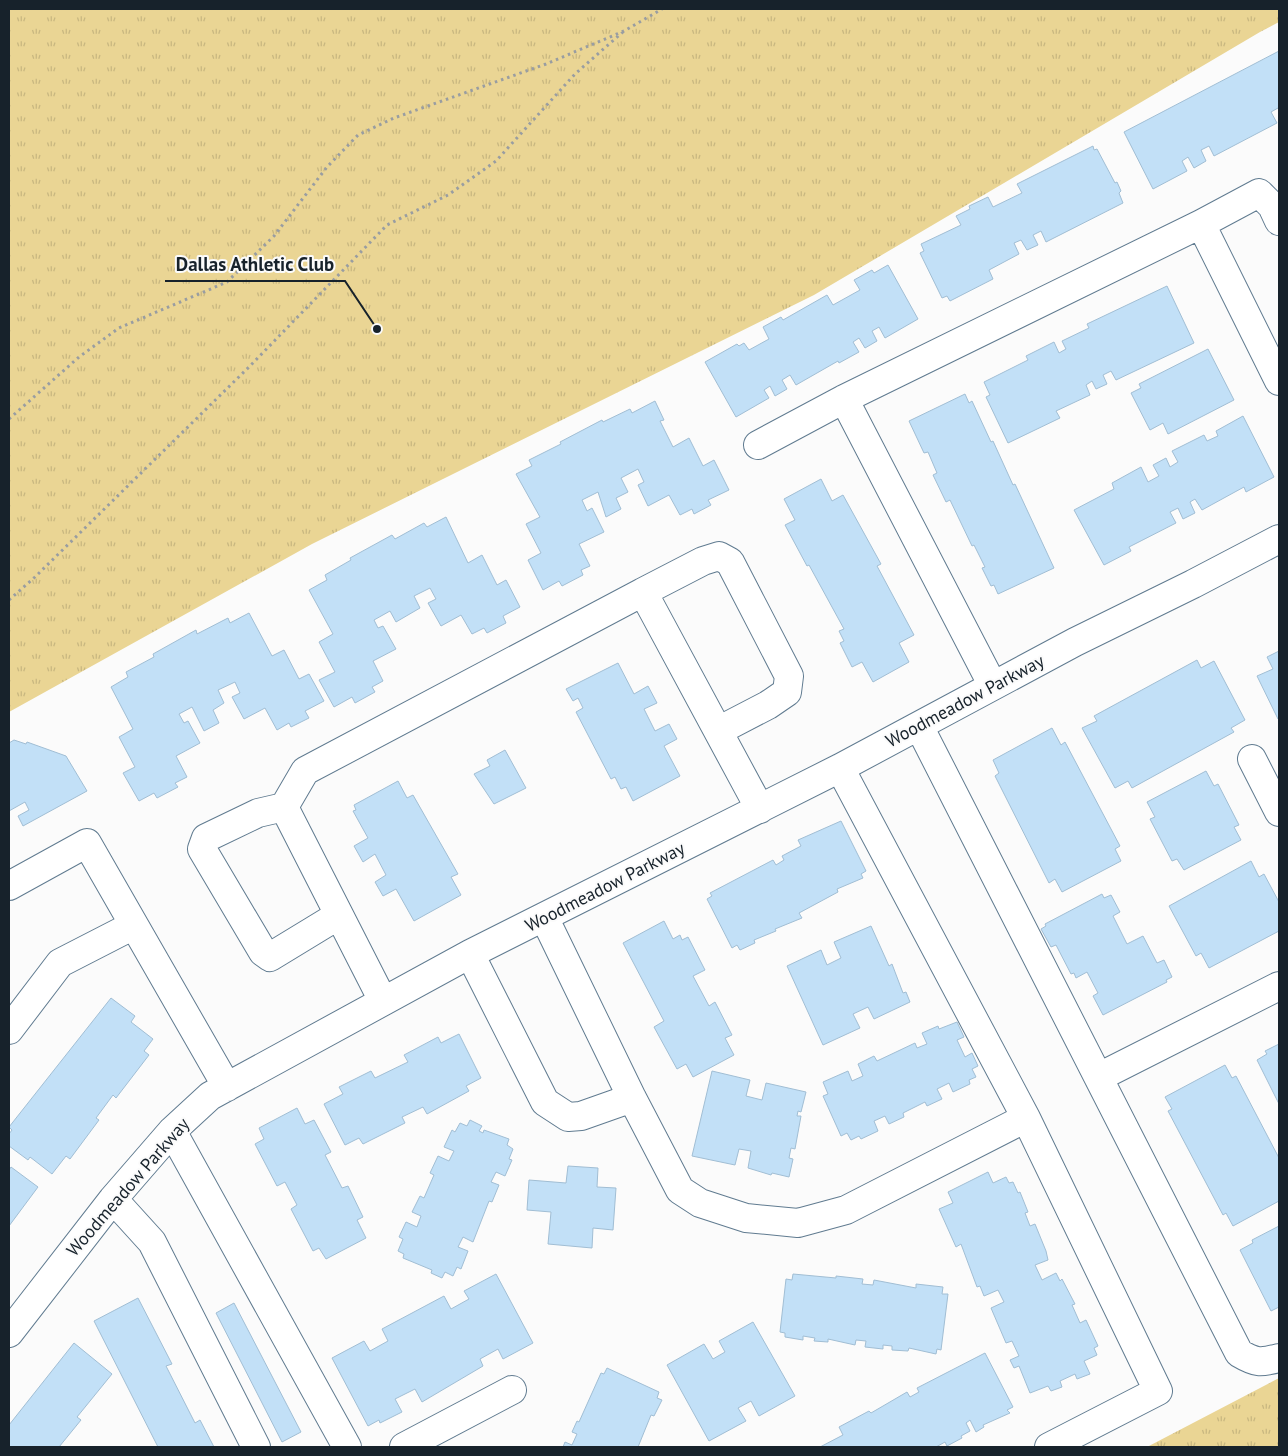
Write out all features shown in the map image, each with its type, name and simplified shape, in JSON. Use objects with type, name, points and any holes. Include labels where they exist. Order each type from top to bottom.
[{"type":"street","points":[[758,445],[844,399],[1259,194],[1272,206],[1279,221]]},
{"type":"street","points":[[1201,224],[1279,381]]},
{"type":"street","points":[[844,399],[993,686]]},
{"type":"street","name":"Woodmeadow Parkway","points":[[9,1333],[113,1199],[172,1131],[210,1096],[470,954],[840,768],[1075,642],[1279,539]]},
{"type":"street","points":[[339,914],[270,957],[263,952],[202,849],[206,838],[258,812],[284,807],[305,771],[643,592],[703,561],[719,556],[730,562],[789,676],[787,692],[768,705],[718,730]]},
{"type":"street","points":[[643,592],[760,809]]},
{"type":"street","points":[[919,726],[1239,1353],[1250,1360],[1263,1362],[1279,1358]]},
{"type":"street","points":[[1252,759],[1279,812]]},
{"type":"street","points":[[840,768],[1026,1118],[1158,1391],[1049,1447]]},
{"type":"street","points":[[284,807],[383,1001]]},
{"type":"street","points":[[9,886],[87,843],[227,1087]]},
{"type":"street","points":[[544,918],[632,1098],[680,1190],[700,1203],[746,1218],[798,1223],[846,1210],[1026,1118]]},
{"type":"street","points":[[9,1030],[60,963],[134,925]]},
{"type":"street","points":[[470,954],[546,1102],[568,1117],[581,1116],[632,1098]]},
{"type":"street","points":[[1099,1077],[1279,986]]},
{"type":"street","points":[[172,1131],[347,1447]]},
{"type":"street","points":[[113,1199],[152,1242],[256,1447]]},
{"type":"street","points":[[404,1447],[512,1390]]},
{"type":"path","points":[[9,419],[79,357],[119,328],[227,282],[274,236],[327,167],[358,135],[394,118],[546,64],[624,31],[662,9]]},
{"type":"path","points":[[9,600],[35,577],[250,367],[386,225],[448,194],[496,161],[575,74],[624,31]]},
{"type":"green space","points":[[9,9],[1279,9],[1279,22],[814,295],[312,544],[9,712]]},
{"type":"green space","points":[[1279,1378],[1279,1447],[1147,1447]]},
{"type":"building","points":[[1279,51],[1279,110],[1278,108],[1271,112],[1277,123],[1214,156],[1209,146],[1201,150],[1206,161],[1194,168],[1188,157],[1182,161],[1187,171],[1153,189],[1124,132]]},
{"type":"building","points":[[1093,146],[1094,150],[1097,149],[1115,183],[1117,182],[1123,203],[1046,242],[1041,231],[1033,235],[1038,245],[1027,250],[1021,240],[1014,243],[1019,254],[989,270],[993,279],[950,301],[947,296],[942,298],[920,253],[924,251],[921,244],[961,225],[956,216],[970,209],[969,206],[988,197],[993,207],[1022,193],[1017,184]]},
{"type":"building","points":[[888,265],[918,319],[885,338],[879,327],[872,331],[877,341],[865,348],[859,338],[853,342],[859,352],[839,363],[838,361],[796,385],[790,375],[782,380],[787,389],[775,396],[770,386],[764,390],[769,398],[736,417],[705,362],[737,344],[739,346],[744,343],[749,350],[769,339],[763,327],[781,317],[783,320],[827,295],[833,305],[860,290],[854,280],[872,270],[874,273]]},
{"type":"building","points":[[1167,286],[1194,343],[1116,380],[1111,371],[1103,375],[1107,384],[1096,389],[1092,381],[1086,385],[1090,395],[1056,411],[1060,418],[1008,443],[986,397],[990,395],[984,382],[1028,360],[1026,356],[1054,342],[1059,353],[1066,349],[1062,341],[1089,328],[1087,324]]},
{"type":"building","points":[[1208,349],[1234,400],[1168,434],[1163,423],[1150,430],[1131,393],[1141,388],[1139,384]]},
{"type":"building","points":[[965,394],[969,403],[972,401],[1013,485],[1015,484],[1054,568],[998,594],[994,585],[991,586],[982,568],[985,567],[974,545],[972,546],[950,500],[946,502],[933,475],[937,473],[928,452],[924,453],[909,421]]},
{"type":"building","points":[[655,401],[664,420],[660,421],[673,447],[689,438],[703,466],[714,460],[729,490],[708,500],[711,505],[694,514],[692,509],[680,515],[669,495],[648,506],[638,485],[644,482],[638,469],[621,478],[628,492],[616,498],[621,509],[606,517],[598,492],[582,500],[587,511],[592,508],[604,532],[579,544],[590,566],[581,570],[583,575],[562,586],[559,581],[543,590],[528,560],[541,553],[526,524],[540,517],[516,474],[532,466],[529,460],[561,444],[560,442],[602,420],[603,422],[630,409],[632,413]]},
{"type":"building","points":[[1243,416],[1274,477],[1246,492],[1244,487],[1202,510],[1195,499],[1190,502],[1195,513],[1183,519],[1178,508],[1170,512],[1176,523],[1129,547],[1131,551],[1104,565],[1074,510],[1114,489],[1112,483],[1141,467],[1148,482],[1159,476],[1153,465],[1166,458],[1170,467],[1178,462],[1172,451],[1204,435],[1207,441],[1218,436],[1216,431]]},
{"type":"building","points":[[821,479],[832,501],[843,495],[881,564],[877,566],[914,635],[899,643],[909,662],[873,682],[862,662],[852,667],[840,643],[844,641],[839,631],[844,629],[785,525],[795,520],[784,499]]},
{"type":"building","points":[[446,517],[468,563],[482,555],[497,585],[506,580],[520,607],[503,616],[506,623],[487,633],[484,628],[472,634],[461,615],[441,626],[428,603],[436,599],[430,588],[414,596],[420,608],[396,622],[390,611],[374,620],[378,628],[383,626],[396,649],[373,661],[383,681],[372,687],[375,692],[355,703],[352,697],[334,707],[319,680],[335,672],[319,642],[333,634],[309,590],[327,580],[325,575],[351,560],[350,558],[392,535],[395,539],[424,523],[427,527]]},
{"type":"building","points":[[249,613],[272,656],[284,650],[299,679],[309,674],[324,701],[305,711],[309,718],[291,727],[289,723],[277,730],[265,708],[244,719],[232,697],[240,693],[235,682],[218,690],[224,703],[213,710],[219,723],[204,731],[192,707],[179,714],[184,723],[188,721],[200,743],[176,756],[187,777],[175,783],[178,787],[157,798],[154,793],[139,801],[123,773],[135,767],[119,737],[133,729],[111,687],[128,677],[126,672],[154,657],[153,654],[196,630],[197,634],[228,618],[230,623]]},
{"type":"building","points":[[1279,651],[1278,719],[1257,676],[1273,669],[1267,657]]},
{"type":"building","points":[[1197,660],[1201,668],[1214,661],[1245,720],[1231,728],[1234,732],[1132,788],[1128,781],[1115,788],[1082,728],[1097,721],[1094,716]]},
{"type":"building","points":[[618,663],[634,694],[648,686],[657,703],[644,709],[655,731],[669,724],[677,739],[664,746],[680,776],[633,801],[626,787],[621,789],[615,777],[611,779],[576,712],[583,708],[578,698],[573,701],[566,689]]},
{"type":"building","points":[[1052,728],[1061,745],[1065,742],[1120,846],[1115,849],[1121,861],[1062,892],[1055,879],[1049,883],[995,776],[999,773],[993,760]]},
{"type":"building","points":[[14,740],[26,744],[27,742],[66,756],[87,791],[23,826],[18,816],[29,810],[25,802],[9,811],[9,743]]},
{"type":"building","points":[[505,750],[526,788],[494,804],[474,774],[490,766],[487,760]]},
{"type":"building","points":[[1206,771],[1214,786],[1218,784],[1239,825],[1234,827],[1241,840],[1184,870],[1177,859],[1172,861],[1150,819],[1155,817],[1147,802]]},
{"type":"building","points":[[398,781],[407,798],[413,795],[458,874],[451,877],[461,895],[414,921],[396,889],[383,896],[375,882],[386,875],[375,854],[363,862],[354,846],[368,838],[353,811],[356,810],[354,805]]},
{"type":"building","points":[[841,821],[866,871],[861,874],[863,878],[837,889],[838,892],[799,913],[802,918],[775,929],[776,931],[754,940],[755,943],[740,950],[737,945],[732,948],[707,899],[712,896],[710,893],[773,860],[776,865],[784,860],[782,856],[801,846],[798,840]]},
{"type":"building","points":[[1251,861],[1259,877],[1264,874],[1279,902],[1279,931],[1209,968],[1201,953],[1196,956],[1169,906]]},
{"type":"building","points":[[1102,894],[1104,898],[1111,895],[1120,912],[1113,916],[1127,944],[1143,936],[1157,963],[1164,960],[1172,977],[1166,980],[1167,982],[1103,1015],[1093,996],[1098,993],[1087,972],[1076,978],[1074,973],[1071,974],[1056,945],[1051,947],[1041,929],[1046,926],[1045,924]]},
{"type":"building","points":[[664,921],[673,939],[680,935],[682,940],[688,937],[705,970],[693,976],[709,1006],[715,1002],[732,1035],[725,1038],[734,1055],[693,1077],[686,1064],[677,1069],[654,1027],[664,1021],[623,943]]},
{"type":"building","points":[[871,926],[889,966],[892,964],[903,993],[906,992],[910,1002],[874,1019],[868,1007],[853,1014],[860,1028],[823,1045],[787,966],[821,950],[827,965],[841,958],[834,942]]},
{"type":"building","points":[[111,998],[135,1016],[131,1022],[153,1039],[144,1051],[149,1055],[116,1098],[113,1095],[96,1118],[99,1120],[70,1159],[66,1156],[52,1174],[30,1157],[28,1160],[9,1146],[9,1134],[12,1130],[9,1127]]},
{"type":"building","points":[[957,1022],[964,1037],[957,1040],[965,1057],[972,1053],[978,1066],[972,1069],[976,1077],[969,1080],[970,1084],[953,1092],[949,1083],[937,1089],[942,1099],[927,1106],[925,1102],[903,1113],[904,1117],[889,1124],[885,1116],[874,1121],[878,1131],[861,1139],[859,1136],[851,1140],[847,1133],[841,1136],[823,1096],[828,1094],[823,1082],[848,1071],[852,1081],[863,1076],[858,1064],[874,1056],[877,1061],[915,1043],[917,1048],[927,1044],[922,1033],[938,1026],[939,1029]]},
{"type":"building","points":[[459,1034],[481,1078],[466,1086],[469,1091],[427,1114],[423,1107],[402,1117],[405,1123],[363,1144],[359,1138],[345,1145],[324,1104],[343,1094],[339,1087],[371,1071],[375,1078],[408,1062],[404,1055],[438,1037],[441,1043]]},
{"type":"building","points":[[1279,1044],[1279,1104],[1257,1060],[1267,1054],[1265,1051]]},
{"type":"building","points":[[1225,1065],[1232,1078],[1236,1076],[1279,1158],[1279,1201],[1233,1226],[1226,1213],[1223,1215],[1168,1111],[1172,1109],[1165,1097]]},
{"type":"building","points":[[712,1071],[750,1080],[746,1096],[762,1100],[766,1083],[806,1092],[801,1112],[798,1111],[797,1116],[801,1116],[795,1149],[791,1148],[789,1158],[793,1159],[789,1177],[772,1173],[771,1175],[748,1168],[751,1151],[739,1149],[735,1165],[692,1156]]},
{"type":"building","points":[[297,1108],[305,1124],[314,1120],[331,1152],[325,1155],[342,1188],[348,1186],[363,1217],[357,1220],[366,1238],[326,1259],[319,1248],[313,1251],[291,1209],[297,1205],[285,1182],[277,1186],[255,1144],[264,1139],[259,1128]]},
{"type":"building","points":[[470,1120],[482,1126],[479,1131],[483,1133],[484,1130],[509,1139],[507,1145],[513,1149],[509,1159],[512,1160],[505,1176],[496,1172],[491,1182],[499,1185],[492,1202],[489,1201],[473,1242],[463,1237],[458,1247],[468,1251],[461,1269],[457,1267],[453,1276],[445,1272],[442,1278],[431,1273],[432,1270],[403,1258],[404,1254],[398,1251],[403,1239],[399,1237],[406,1222],[417,1227],[421,1216],[412,1212],[420,1196],[424,1198],[434,1175],[430,1173],[438,1156],[449,1161],[454,1151],[444,1147],[452,1130],[455,1132],[460,1123],[467,1126]]},
{"type":"building","points":[[568,1166],[598,1168],[597,1187],[616,1188],[613,1230],[593,1228],[592,1248],[548,1244],[551,1212],[527,1210],[529,1180],[566,1183]]},
{"type":"building","points":[[11,1167],[38,1187],[9,1226],[9,1170]]},
{"type":"building","points":[[988,1172],[993,1183],[1006,1177],[1009,1183],[1013,1182],[1018,1193],[1020,1192],[1028,1212],[1025,1213],[1030,1226],[1035,1224],[1046,1251],[1048,1260],[1035,1265],[1042,1280],[1056,1273],[1060,1281],[1062,1279],[1075,1304],[1072,1305],[1080,1323],[1086,1320],[1098,1346],[1094,1348],[1097,1355],[1084,1361],[1090,1374],[1077,1379],[1075,1374],[1060,1381],[1062,1387],[1051,1391],[1048,1386],[1030,1393],[1019,1366],[1014,1368],[1010,1360],[1019,1356],[1012,1341],[1006,1343],[991,1308],[1004,1302],[998,1290],[984,1296],[980,1286],[977,1287],[961,1244],[956,1247],[939,1209],[953,1203],[948,1192]]},
{"type":"building","points":[[1279,1226],[1279,1307],[1271,1311],[1240,1250],[1253,1243],[1252,1240]]},
{"type":"building","points":[[496,1274],[533,1343],[503,1359],[498,1349],[480,1359],[483,1366],[422,1402],[415,1389],[395,1399],[402,1412],[380,1423],[379,1420],[368,1426],[332,1358],[364,1341],[370,1351],[388,1341],[382,1329],[444,1296],[451,1309],[469,1299],[464,1291]]},
{"type":"building","points":[[793,1274],[863,1279],[862,1284],[873,1285],[874,1280],[916,1288],[916,1284],[943,1287],[942,1294],[948,1294],[941,1350],[937,1349],[936,1354],[909,1348],[908,1351],[892,1350],[892,1346],[883,1345],[883,1349],[865,1347],[866,1341],[856,1340],[855,1345],[828,1339],[828,1342],[814,1341],[815,1338],[803,1336],[803,1340],[785,1337],[785,1333],[780,1332],[786,1279],[792,1280]]},
{"type":"building","points":[[138,1298],[172,1364],[166,1366],[195,1423],[200,1420],[214,1447],[158,1447],[94,1321]]},
{"type":"building","points":[[234,1303],[301,1432],[282,1442],[216,1313]]},
{"type":"building","points":[[753,1322],[795,1396],[759,1416],[751,1401],[738,1408],[746,1421],[709,1441],[667,1365],[704,1344],[713,1359],[725,1352],[719,1341]]},
{"type":"building","points":[[74,1343],[112,1374],[77,1417],[81,1420],[59,1447],[9,1447],[9,1425]]},
{"type":"building","points":[[985,1353],[1013,1407],[1007,1410],[1010,1413],[983,1425],[984,1427],[976,1432],[970,1420],[966,1423],[970,1431],[947,1446],[945,1442],[936,1447],[820,1447],[843,1435],[839,1427],[869,1411],[871,1413],[907,1392],[910,1397],[919,1392],[917,1388]]},
{"type":"building","points":[[607,1368],[659,1392],[657,1398],[662,1400],[654,1416],[651,1415],[638,1447],[563,1447],[565,1442],[572,1445],[577,1434],[572,1432],[577,1421],[579,1422],[601,1373],[604,1374]]},
{"type":"place","name":"Dallas Athletic Club","points":[[377,329]]}]
